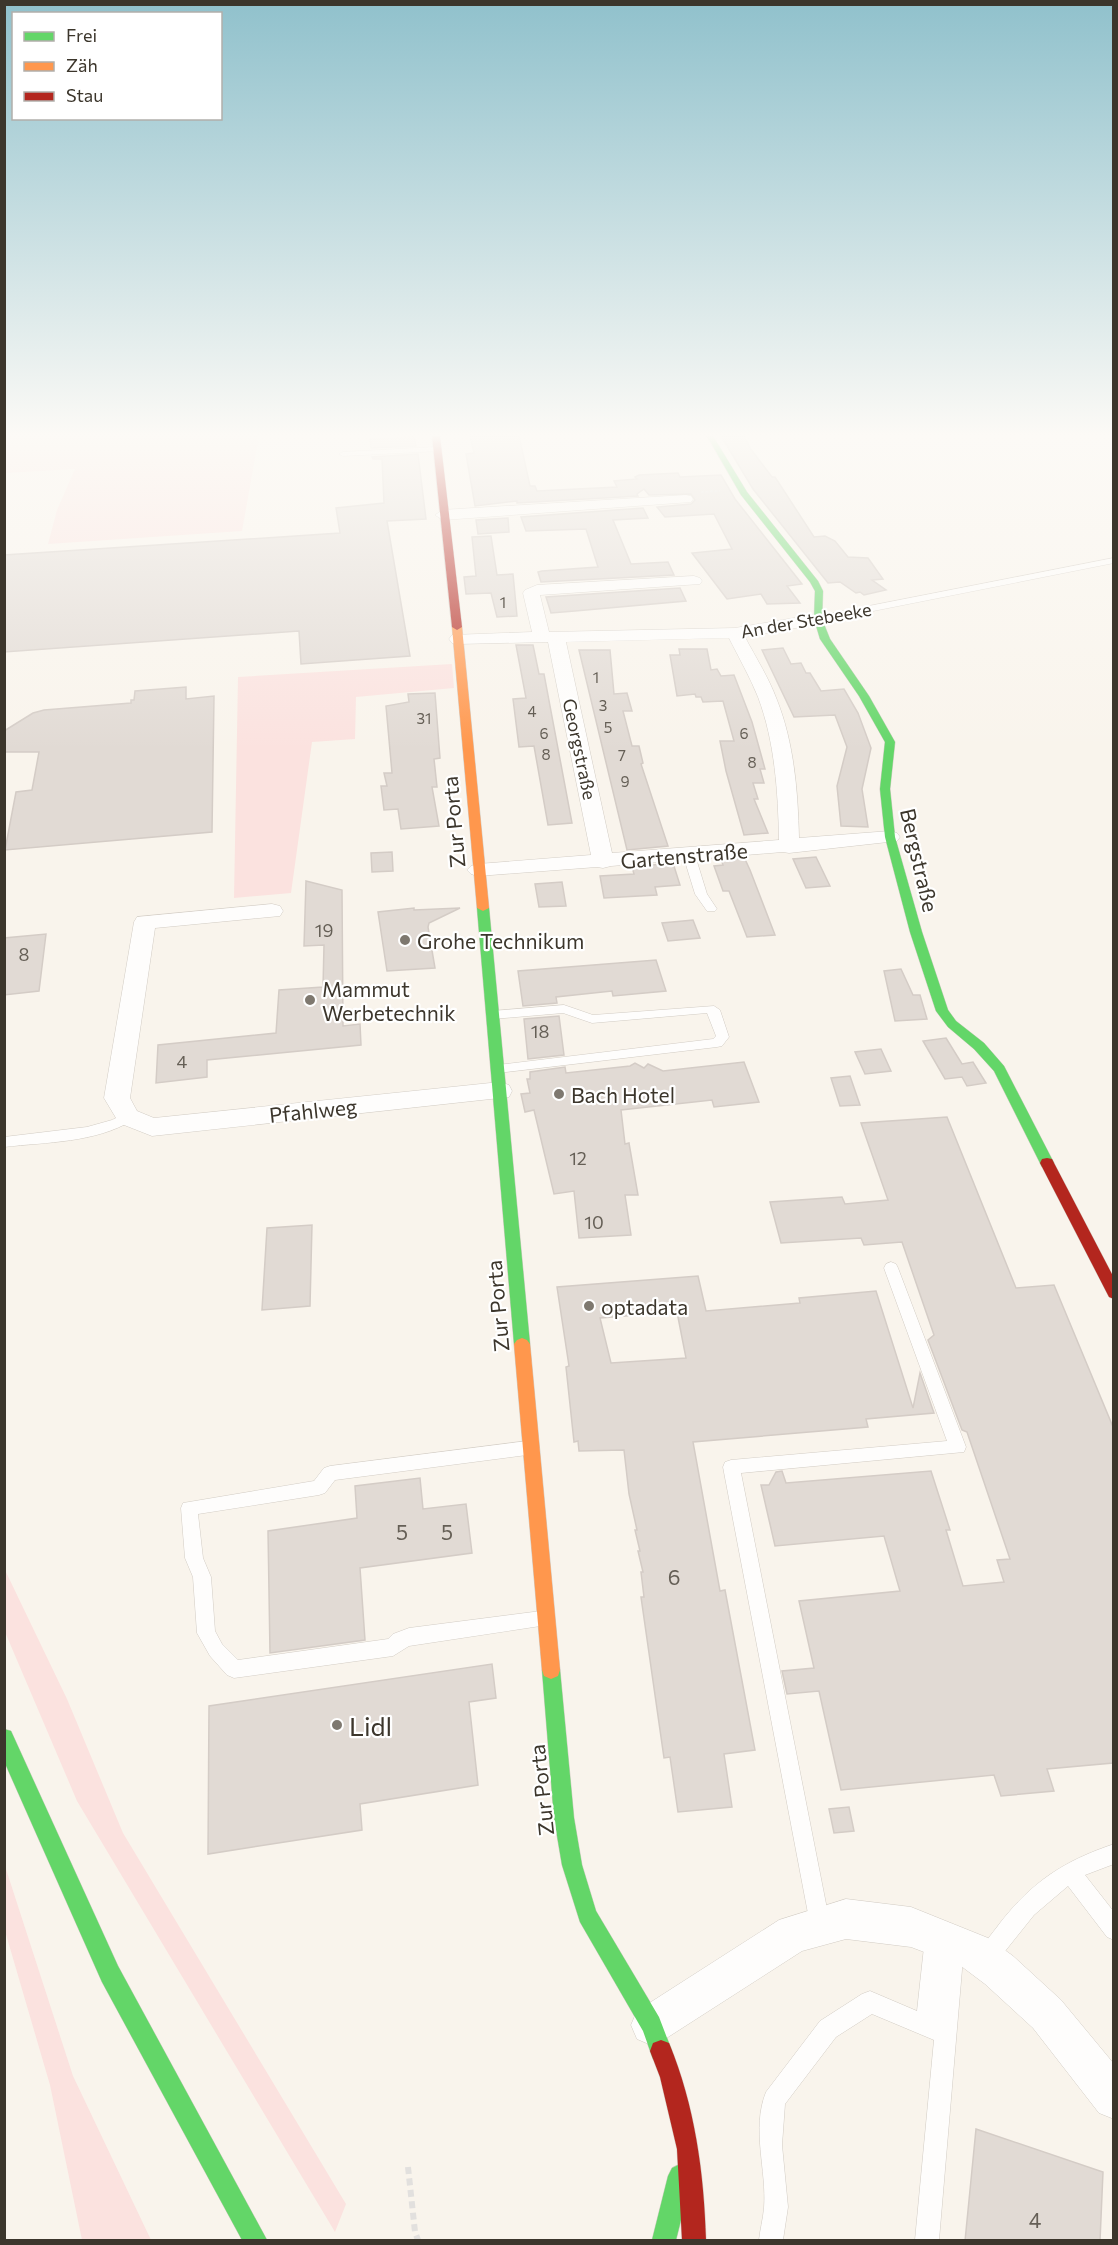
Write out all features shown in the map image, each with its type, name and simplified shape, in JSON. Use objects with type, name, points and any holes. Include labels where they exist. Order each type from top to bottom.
[{"type":"main road","name":"Zur Porta","points":[[446,541],[458,639],[499,1080],[564,1818],[572,1865],[587,1915],[651,2025],[671,2077],[687,2149],[694,2241]]},
{"type":"main road","name":"Bergstraße","points":[[780,541],[814,581],[819,591],[818,619],[825,639],[864,696],[890,742],[885,789],[890,837],[915,932],[942,1011],[952,1024],[979,1046],[999,1069],[1113,1293]]},
{"type":"main road","points":[[4,1738],[110,1974],[255,2241]]},
{"type":"main road","name":"Zur Porta","points":[[664,2241],[687,2149]]},
{"type":"main road","points":[[241,2218],[247,2241]]},
{"type":"street","name":"Georgstraße","points":[[603,862],[549,637],[531,593],[537,590],[694,581]]},
{"type":"street","name":"An der Stebeeke","points":[[458,639],[735,633],[818,619]]},
{"type":"street","points":[[735,633],[770,707],[785,766],[789,805],[789,847]]},
{"type":"street","name":"Gartenstraße","points":[[478,870],[603,862],[890,837]]},
{"type":"street","points":[[128,1117],[117,1098],[145,922],[272,910]]},
{"type":"street","name":"Pfahlweg","points":[[128,1117],[152,1127],[499,1080]]},
{"type":"street","points":[[651,2025],[793,1934],[846,1919],[911,1927],[958,1946],[1047,2014],[1113,2098]]},
{"type":"lane","name":"An der Stebeeke","points":[[818,619],[1113,560]]},
{"type":"lane","points":[[689,855],[701,894],[711,909]]},
{"type":"lane","points":[[493,1015],[564,1010],[592,1019],[707,1009],[714,1010],[723,1037],[717,1043],[499,1080]]},
{"type":"lane","points":[[4,1142],[75,1134],[119,1124],[128,1117]]},
{"type":"lane","points":[[820,1926],[731,1467],[958,1447],[891,1268]]},
{"type":"lane","points":[[531,1448],[330,1473],[319,1488],[189,1508],[190,1538],[194,1558],[202,1577],[206,1633],[216,1650],[234,1669],[393,1647],[399,1640],[409,1637],[546,1618]]},
{"type":"lane","points":[[927,2241],[936,2030],[958,1946],[1028,1903],[1070,1872],[1113,1854]]},
{"type":"lane","points":[[1070,1872],[1113,1930]]},
{"type":"lane","points":[[771,2241],[776,2207],[771,2145],[774,2100],[828,2029],[870,2002],[936,2030]]},
{"type":"path","points":[[408,2167],[418,2241]]},
{"type":"shaded area","points":[[49,541],[96,541],[48,544]]},
{"type":"shaded area","points":[[452,664],[454,688],[356,697],[355,739],[312,742],[291,893],[234,898],[238,677]]},
{"type":"shaded area","points":[[5,1570],[67,1699],[123,1833],[346,2204],[335,2232],[77,1801],[5,1632]]},
{"type":"shaded area","points":[[5,1866],[73,2076],[151,2240],[82,2240],[50,2085],[5,1931]]},
{"type":"building","points":[[221,541],[390,541],[410,656],[301,664],[299,631],[4,652],[4,555]]},
{"type":"building","points":[[472,541],[492,541],[497,575],[513,574],[517,616],[497,617],[491,593],[466,594],[464,577],[476,576]]},
{"type":"building","points":[[590,541],[621,541],[631,564],[668,562],[674,575],[541,582],[538,572],[598,567]]},
{"type":"building","points":[[728,541],[768,541],[802,584],[787,586],[800,603],[767,604],[761,594],[727,599],[692,553],[732,549]]},
{"type":"building","points":[[794,541],[835,541],[848,557],[868,558],[883,579],[872,580],[886,590],[864,595],[860,592],[856,593],[840,582],[828,583]]},
{"type":"building","points":[[680,588],[686,601],[551,613],[546,597]]},
{"type":"building","points":[[516,645],[533,645],[539,674],[544,674],[572,823],[548,825],[534,746],[519,747],[513,699],[526,698]]},
{"type":"building","points":[[783,648],[791,664],[801,663],[821,691],[844,689],[858,713],[871,748],[862,789],[868,827],[841,826],[837,786],[847,747],[835,715],[794,717],[762,650]]},
{"type":"building","points":[[679,649],[707,649],[711,670],[717,669],[721,676],[734,675],[752,722],[765,769],[760,769],[764,783],[753,783],[758,799],[754,799],[768,833],[744,835],[720,741],[734,741],[723,701],[703,702],[701,697],[696,697],[695,694],[677,696],[670,655],[680,655]]},
{"type":"building","points":[[579,650],[610,650],[614,694],[627,693],[632,711],[623,711],[632,746],[639,746],[643,763],[641,764],[668,846],[627,850]]},
{"type":"building","points":[[186,687],[186,699],[214,696],[212,832],[5,850],[16,792],[32,790],[39,752],[4,752],[4,731],[33,713],[44,710],[131,703],[131,700],[134,700],[135,691]]},
{"type":"building","points":[[435,693],[440,758],[434,759],[437,787],[432,787],[439,826],[401,829],[398,809],[384,810],[381,786],[387,786],[384,773],[392,773],[386,706],[409,702],[408,694]]},
{"type":"building","points":[[392,852],[393,871],[372,872],[371,853]]},
{"type":"building","points":[[744,857],[775,935],[747,937],[729,891],[723,891],[714,866],[723,865],[721,859]]},
{"type":"building","points":[[816,857],[830,886],[806,888],[793,859]]},
{"type":"building","points":[[673,863],[680,885],[655,887],[657,895],[604,898],[600,876],[634,874],[632,867]]},
{"type":"building","points":[[306,881],[342,890],[343,1026],[360,1024],[361,1045],[207,1060],[207,1077],[156,1083],[158,1045],[276,1033],[279,990],[323,987],[324,945],[304,946]]},
{"type":"building","points":[[562,882],[566,906],[539,907],[535,884]]},
{"type":"building","name":"Grohe Technikum","points":[[414,908],[414,910],[460,908],[429,923],[435,968],[387,971],[378,912]]},
{"type":"building","points":[[693,920],[700,938],[668,941],[662,923]]},
{"type":"building","points":[[46,934],[39,991],[4,995],[4,938]]},
{"type":"building","points":[[656,960],[666,991],[613,996],[612,991],[556,997],[557,1003],[523,1006],[518,971]]},
{"type":"building","points":[[901,969],[913,995],[920,995],[927,1019],[895,1021],[884,971]]},
{"type":"building","points":[[559,1016],[564,1055],[528,1059],[524,1019]]},
{"type":"building","points":[[946,1038],[962,1064],[973,1062],[986,1083],[967,1086],[962,1077],[945,1079],[923,1041]]},
{"type":"building","points":[[881,1049],[891,1071],[865,1074],[855,1052]]},
{"type":"building","points":[[744,1062],[759,1102],[714,1107],[712,1100],[621,1110],[625,1144],[629,1143],[638,1195],[625,1195],[631,1235],[579,1238],[574,1191],[554,1194],[534,1110],[525,1112],[521,1094],[530,1093],[527,1079],[530,1079],[530,1072],[565,1067],[566,1073],[630,1066],[635,1063],[644,1068],[648,1064],[663,1071]]},
{"type":"building","points":[[850,1076],[860,1105],[840,1106],[831,1078]]},
{"type":"building","points":[[947,1117],[1016,1288],[1054,1285],[1113,1427],[1113,1763],[1047,1769],[1054,1791],[1001,1796],[994,1775],[841,1790],[819,1691],[787,1694],[782,1671],[814,1668],[799,1601],[900,1591],[884,1536],[775,1546],[761,1485],[769,1485],[776,1472],[782,1471],[786,1483],[931,1471],[950,1530],[946,1530],[963,1586],[1004,1582],[997,1560],[1010,1559],[967,1432],[962,1430],[928,1340],[934,1335],[902,1242],[864,1245],[861,1238],[781,1243],[770,1202],[842,1197],[845,1204],[888,1200],[861,1123]]},
{"type":"building","points":[[312,1225],[310,1306],[262,1310],[267,1228]]},
{"type":"building","points":[[698,1276],[706,1311],[800,1303],[799,1298],[876,1291],[913,1408],[920,1373],[934,1413],[866,1419],[868,1427],[693,1442],[720,1591],[725,1590],[755,1750],[724,1754],[732,1807],[678,1812],[670,1757],[664,1758],[641,1597],[644,1597],[641,1572],[643,1572],[629,1494],[624,1450],[579,1451],[578,1441],[574,1442],[566,1367],[569,1366],[557,1287]],"holes":[[[677,1312],[686,1358],[611,1363],[600,1318]]]},
{"type":"building","points":[[420,1478],[423,1509],[466,1504],[472,1553],[360,1568],[365,1640],[270,1653],[268,1531],[357,1518],[355,1486]]},
{"type":"building","points":[[492,1664],[496,1698],[469,1702],[478,1785],[360,1804],[362,1830],[208,1854],[209,1706]]},
{"type":"building","points":[[849,1807],[854,1831],[834,1833],[829,1809]]},
{"type":"building","points":[[976,2129],[1103,2172],[1100,2241],[965,2241]]},
{"type":"traffic: fast","points":[[782,541],[814,581],[819,591],[818,619],[825,639],[864,696],[890,742],[885,789],[890,837],[916,932],[942,1011],[952,1024],[979,1046],[999,1069],[1047,1163]]},
{"type":"traffic: fast","points":[[483,908],[522,1344]]},
{"type":"traffic: fast","points":[[551,1670],[564,1818],[572,1865],[587,1915],[651,2025],[661,2051]]},
{"type":"traffic: fast","points":[[4,1738],[110,1974],[255,2240]]},
{"type":"traffic: fast","points":[[664,2240],[680,2176]]},
{"type":"traffic: slow","points":[[457,627],[483,908]]},
{"type":"traffic: slow","points":[[522,1344],[551,1670]]},
{"type":"traffic: jam","points":[[448,541],[457,627]]},
{"type":"traffic: jam","points":[[1047,1163],[1114,1293]]},
{"type":"traffic: jam","points":[[661,2051],[671,2077],[688,2149],[694,2240]]},
{"type":"place","name":"Grohe Technikum","points":[[405,940]]},
{"type":"place","name":"Mammut Werbetechnik","points":[[310,1000]]},
{"type":"place","name":"Bach Hotel","points":[[559,1094]]},
{"type":"place","name":"optadata","points":[[589,1306]]},
{"type":"place","name":"Lidl","points":[[337,1725]]}]
